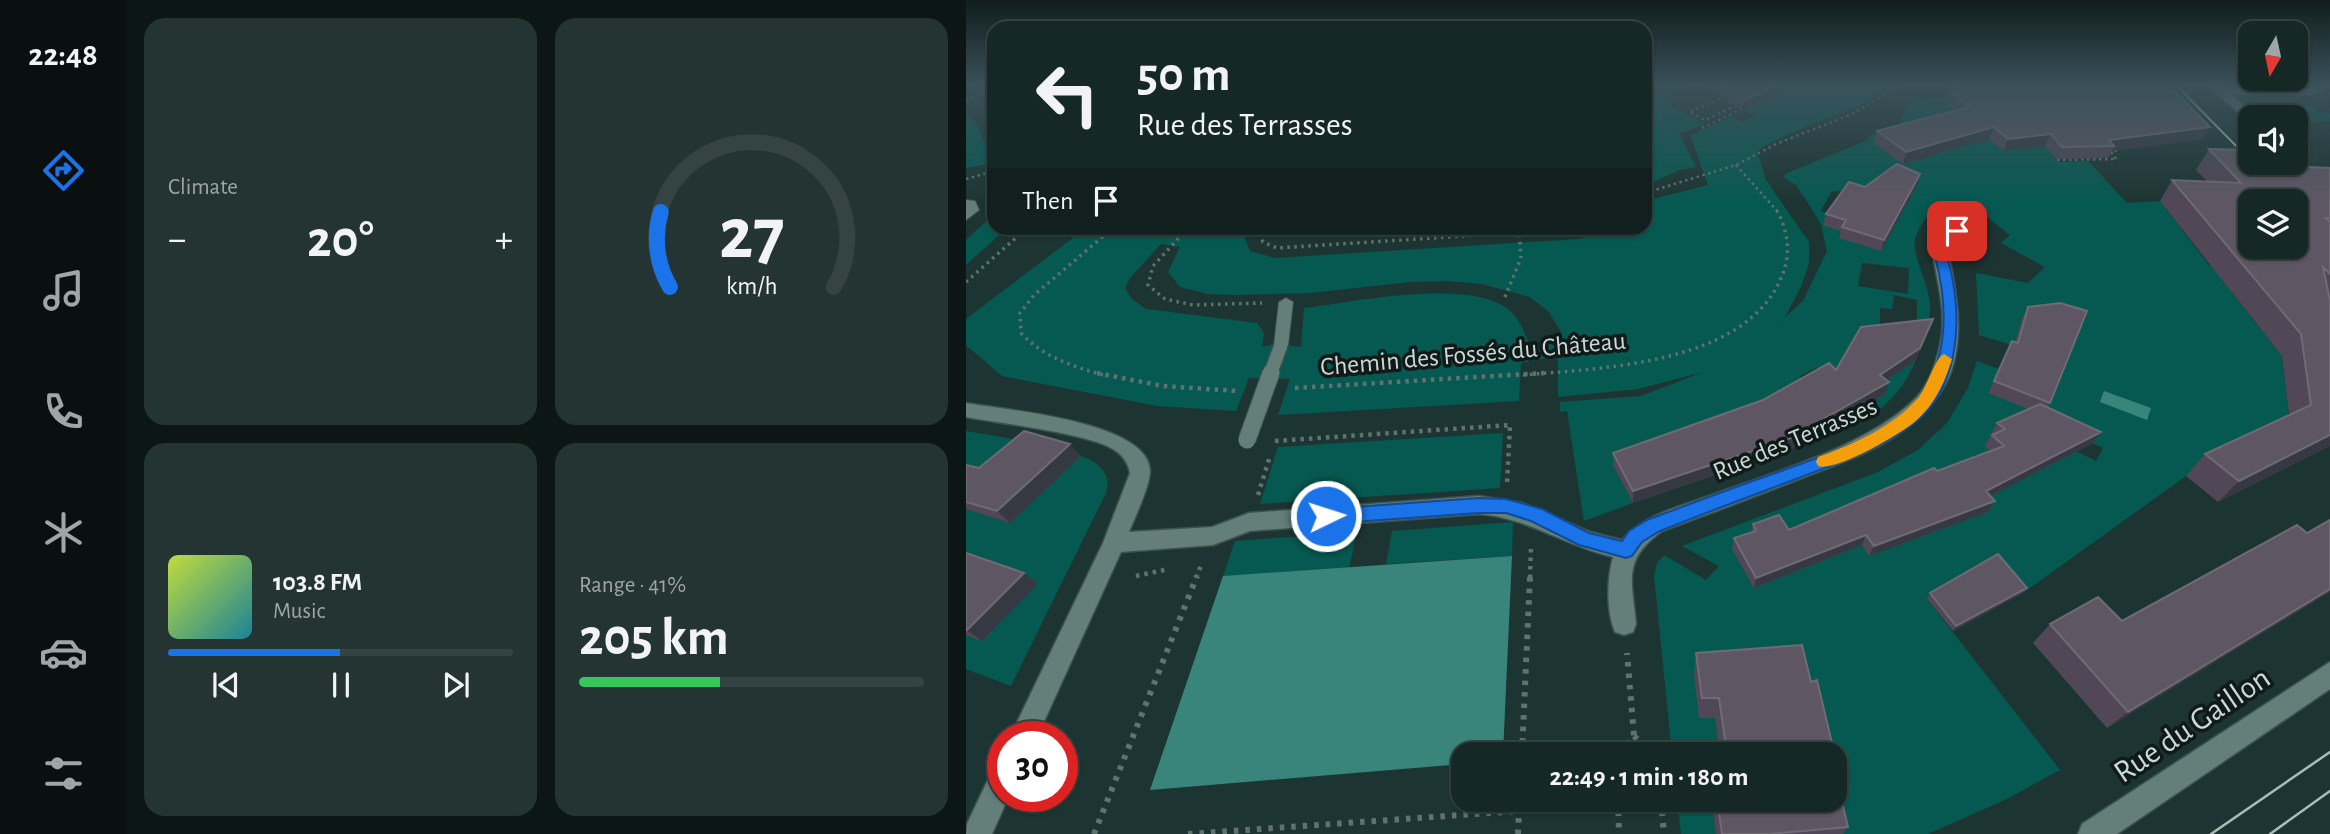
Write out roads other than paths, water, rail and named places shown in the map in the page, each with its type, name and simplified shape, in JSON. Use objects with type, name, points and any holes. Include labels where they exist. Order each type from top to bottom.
[{"type":"street","points":[[2308,171],[2330,191]]},
{"type":"street","name":"Rue des Terrasses","points":[[1626,550],[1636,536],[1654,525],[1850,452],[1907,420],[1925,401],[1938,381],[1949,341],[1951,304],[1941,256],[1957,231]]},
{"type":"street","points":[[966,410],[1093,433],[1121,444],[1138,460],[1140,473],[1114,543],[1031,721]]},
{"type":"street","points":[[1114,543],[1213,536],[1249,522],[1465,506],[1506,506],[1535,515],[1585,540],[1626,550],[1621,574],[1624,624]]},
{"type":"street","name":"Rue du Gaillon","points":[[2092,834],[2330,674]]},
{"type":"street","points":[[977,834],[987,812]]},
{"type":"lane","points":[[966,203],[971,203],[973,210],[966,216]]},
{"type":"lane","points":[[1247,440],[1281,345],[1286,302]]},
{"type":"tram line","points":[[2213,123],[2238,148]]},
{"type":"tram line","points":[[2211,834],[2330,752]]},
{"type":"tram line","points":[[2270,834],[2330,791]]}]
